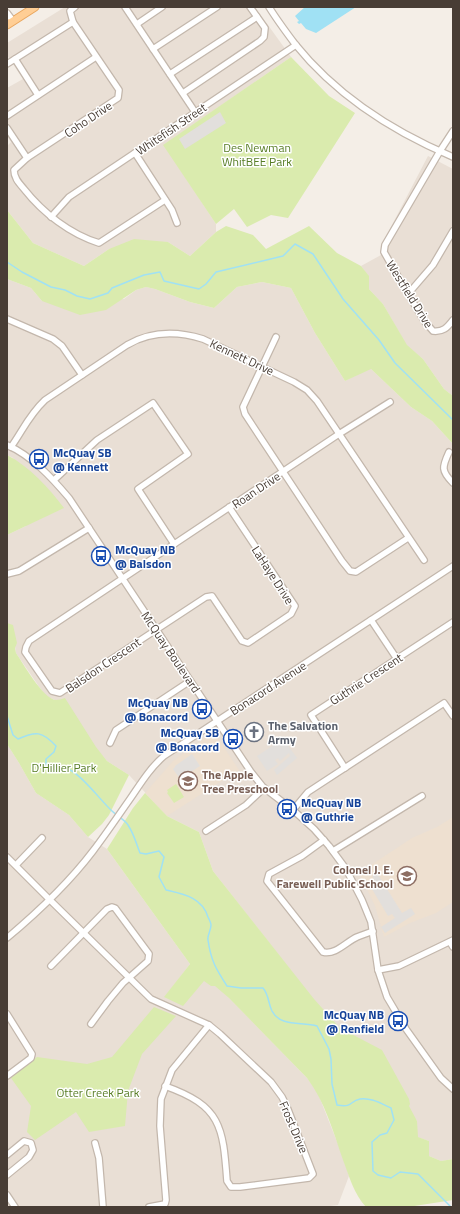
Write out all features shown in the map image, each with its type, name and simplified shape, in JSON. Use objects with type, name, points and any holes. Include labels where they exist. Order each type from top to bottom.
[{"type":"main road","points":[[10,23],[36,7]]},
{"type":"street","points":[[7,64],[73,22],[70,11],[75,7]]},
{"type":"street","points":[[125,7],[195,112]]},
{"type":"street","points":[[137,24],[162,7]]},
{"type":"street","points":[[153,50],[217,7]]},
{"type":"street","points":[[183,94],[260,42],[264,37],[265,28],[250,7]]},
{"type":"street","points":[[269,7],[296,45],[333,84],[362,107],[398,130],[453,157]]},
{"type":"street","points":[[7,13],[10,23]]},
{"type":"street","points":[[170,74],[257,17]]},
{"type":"street","name":"Coho Drive","points":[[73,22],[119,90],[118,98],[27,158],[14,170],[14,176],[31,198],[51,217],[86,239],[100,243],[165,200]]},
{"type":"street","name":"Whitefish Street","points":[[51,217],[69,197],[296,45]]},
{"type":"street","points":[[7,116],[96,57]]},
{"type":"street","points":[[15,59],[38,95]]},
{"type":"street","points":[[7,128],[27,158]]},
{"type":"street","points":[[440,151],[453,131]]},
{"type":"street","name":"Westfield Drive","points":[[440,151],[384,248],[384,252],[408,294],[433,331],[440,332],[447,328],[453,320]]},
{"type":"street","points":[[135,153],[172,210],[177,224]]},
{"type":"street","points":[[408,294],[433,265],[453,231]]},
{"type":"street","points":[[7,319],[52,339],[62,346],[82,375]]},
{"type":"street","name":"Kennett Drive","points":[[9,446],[34,410],[44,400],[137,339],[154,334],[165,333],[190,335],[261,366],[307,390],[317,401],[424,560]]},
{"type":"street","points":[[276,337],[261,366],[243,407],[245,414],[350,571],[356,572],[408,538]]},
{"type":"street","points":[[54,480],[97,440],[153,402],[188,454],[138,489],[174,544]]},
{"type":"street","name":"Roan Drive","points":[[122,579],[339,434],[390,402]]},
{"type":"street","name":"McQuay Boulevard","points":[[9,446],[33,461],[54,480],[69,498],[250,772],[264,788],[293,810],[324,840],[333,851],[356,888],[367,912],[373,931],[378,970],[387,997],[403,1024],[441,1078],[453,1089]]},
{"type":"street","points":[[449,452],[443,466],[445,475],[453,483]]},
{"type":"street","name":"LaHaye Drive","points":[[156,630],[206,597],[212,596],[242,642],[248,643],[291,614],[295,606],[229,507]]},
{"type":"street","points":[[7,574],[19,571],[89,528]]},
{"type":"street","name":"Bonacord Avenue","points":[[7,938],[50,900],[93,852],[155,764],[164,756],[453,566]]},
{"type":"street","name":"Balsdon Crescent","points":[[122,579],[29,641],[25,652],[52,691],[60,693],[156,630]]},
{"type":"street","points":[[371,620],[397,659]]},
{"type":"street","name":"Guthrie Crescent","points":[[345,768],[311,715],[453,622]]},
{"type":"street","points":[[110,743],[116,730],[190,681]]},
{"type":"street","points":[[293,810],[308,792],[444,703],[453,716]]},
{"type":"street","points":[[206,831],[246,805],[264,788]]},
{"type":"street","points":[[333,851],[422,796]]},
{"type":"street","points":[[16,865],[42,838]]},
{"type":"street","points":[[324,840],[302,856],[269,874],[267,881],[323,952],[328,953],[334,951],[357,937],[373,931]]},
{"type":"street","name":"Frost Drive","points":[[7,857],[151,999],[209,1025],[271,1082],[287,1107],[313,1174],[312,1176],[309,1178],[240,1188],[231,1187],[227,1181],[223,1136],[212,1114],[199,1101],[165,1086]]},
{"type":"street","points":[[51,966],[107,909],[112,907],[116,908],[149,954],[148,961],[128,978],[91,1024]]},
{"type":"street","points":[[378,970],[400,966],[452,943]]},
{"type":"street","points":[[7,1014],[32,1054],[30,1058],[7,1076]]},
{"type":"street","points":[[149,1207],[164,1204],[166,1200],[159,1112],[165,1086],[172,1070],[209,1025]]},
{"type":"street","points":[[7,1155],[24,1141],[31,1143],[33,1150],[29,1158],[7,1174]]},
{"type":"street","points":[[95,1143],[99,1158],[103,1207]]},
{"type":"street","points":[[7,1195],[15,1207]]},
{"type":"shaded area","points":[[65,7],[255,7],[291,57],[164,145],[216,224],[216,232],[190,256],[168,242],[109,249],[84,266],[33,243],[7,210],[7,146],[11,142],[7,136],[7,88],[23,79],[7,55],[7,43]]},
{"type":"shaded area","points":[[220,112],[226,123],[185,149],[179,139]]},
{"type":"shaded area","points":[[428,156],[453,169],[453,396],[444,389],[423,359],[407,346],[383,304],[369,289],[369,277],[361,266],[381,255],[381,246]]},
{"type":"shaded area","points":[[7,279],[31,288],[42,301],[124,299],[136,290],[146,287],[190,302],[214,308],[237,287],[262,282],[291,288],[315,333],[345,381],[370,368],[411,407],[432,421],[453,444],[453,1159],[441,1161],[429,1156],[429,1141],[417,1137],[417,1121],[340,1032],[340,1028],[313,999],[213,871],[199,832],[167,816],[129,775],[107,761],[55,700],[46,696],[16,653],[15,646],[7,637],[7,535],[26,526],[13,458],[7,455]]},
{"type":"shaded area","name":"The Apple Tree Preschool","points":[[214,732],[239,770],[167,816],[145,793],[173,761]]},
{"type":"shaded area","points":[[281,736],[297,758],[277,775],[274,770],[290,756],[289,753],[280,761],[278,758],[275,760],[278,764],[267,771],[257,756],[277,743],[276,740]]},
{"type":"shaded area","points":[[7,744],[36,793],[69,815],[88,837],[107,849],[190,964],[165,997],[208,976],[307,1078],[317,1091],[349,1176],[338,1205],[323,1207],[7,1207]]},
{"type":"shaded area","points":[[192,754],[200,766],[180,779],[173,769]]},
{"type":"shaded area","name":"Colonel J. E. Farewell Public School","points":[[453,817],[453,902],[436,913],[410,923],[384,937],[375,906],[359,873],[412,838],[437,827]]},
{"type":"shaded area","points":[[377,873],[402,913],[411,908],[415,914],[385,933],[381,927],[395,918],[392,914],[388,916],[372,889],[378,886],[372,876]]},
{"type":"green space","name":"Des Newman WhitBEE Park","points":[[291,57],[329,96],[355,113],[288,218],[271,215],[247,227],[234,209],[216,224],[163,145]]},
{"type":"green space","points":[[7,210],[33,243],[84,266],[109,249],[134,239],[168,242],[190,256],[216,232],[226,226],[253,235],[266,249],[309,226],[337,253],[361,266],[369,276],[369,289],[383,304],[407,345],[423,359],[444,389],[453,396],[453,444],[432,421],[411,407],[371,369],[345,381],[315,333],[291,288],[262,282],[237,287],[214,308],[190,302],[146,287],[136,290],[106,310],[80,315],[42,301],[31,288],[7,279]]},
{"type":"green space","points":[[7,455],[23,465],[38,478],[64,508],[7,535]]},
{"type":"green space","name":"D'Hillier Park","points":[[7,623],[13,625],[17,643],[15,648],[16,653],[39,687],[51,698],[56,700],[65,698],[96,747],[107,761],[129,775],[109,815],[88,837],[69,815],[36,793],[7,744]]},
{"type":"green space","points":[[176,784],[184,797],[174,803],[167,793],[167,790]]},
{"type":"green space","points":[[145,793],[167,816],[199,832],[213,871],[314,999],[340,1028],[382,1050],[409,1099],[409,1106],[417,1121],[418,1137],[429,1141],[429,1156],[441,1161],[453,1159],[453,1200],[408,1207],[366,1207],[352,1185],[324,1107],[307,1078],[229,998],[215,986],[211,986],[204,981],[183,1006],[164,997],[190,964],[107,849],[133,808]]},
{"type":"green space","name":"Otter Creek Park","points":[[154,1007],[176,1016],[142,1054],[128,1091],[125,1126],[89,1132],[76,1112],[35,1140],[27,1132],[31,1106],[11,1078],[37,1057],[87,1064],[112,1057]]},
{"type":"water","points":[[305,7],[356,7],[316,33],[306,29],[301,23],[299,24],[297,22],[299,21],[295,16]]},
{"type":"waterway","points":[[7,262],[22,272],[51,287],[65,290],[77,296],[90,299],[108,293],[112,288],[144,275],[160,272],[164,281],[199,289],[206,284],[216,272],[283,256],[295,244],[313,254],[343,299],[379,340],[395,363],[453,420]]},
{"type":"waterway","points":[[7,716],[13,735],[18,739],[38,734],[47,737],[56,746],[54,752],[46,759],[46,768],[53,770],[70,770],[80,777],[112,811],[126,823],[132,832],[140,853],[146,854],[159,851],[164,857],[159,877],[166,890],[185,895],[197,901],[205,910],[211,924],[208,938],[212,959],[227,986],[241,988],[263,988],[272,1011],[281,1020],[317,1026],[329,1049],[332,1084],[337,1105],[346,1106],[360,1099],[368,1099],[391,1108],[394,1120],[387,1133],[380,1135],[372,1142],[373,1171],[378,1175],[391,1178],[400,1172],[418,1174],[451,1207]]},
{"type":"place","name":"McQuay SB @ Kennett","points":[[39,459]]},
{"type":"place","name":"McQuay NB @ Balsdon","points":[[101,556]]},
{"type":"place","name":"McQuay NB @ Bonacord","points":[[202,709]]},
{"type":"place","name":"The Salvation Army","points":[[254,732]]},
{"type":"place","name":"McQuay SB @ Bonacord","points":[[233,739]]},
{"type":"place","name":"The Apple Tree Preschool","points":[[188,781]]},
{"type":"place","name":"McQuay NB @ Guthrie","points":[[287,809]]},
{"type":"place","name":"Colonel J. E. Farewell Public School","points":[[407,876]]},
{"type":"place","name":"McQuay NB @ Renfield","points":[[398,1021]]}]
